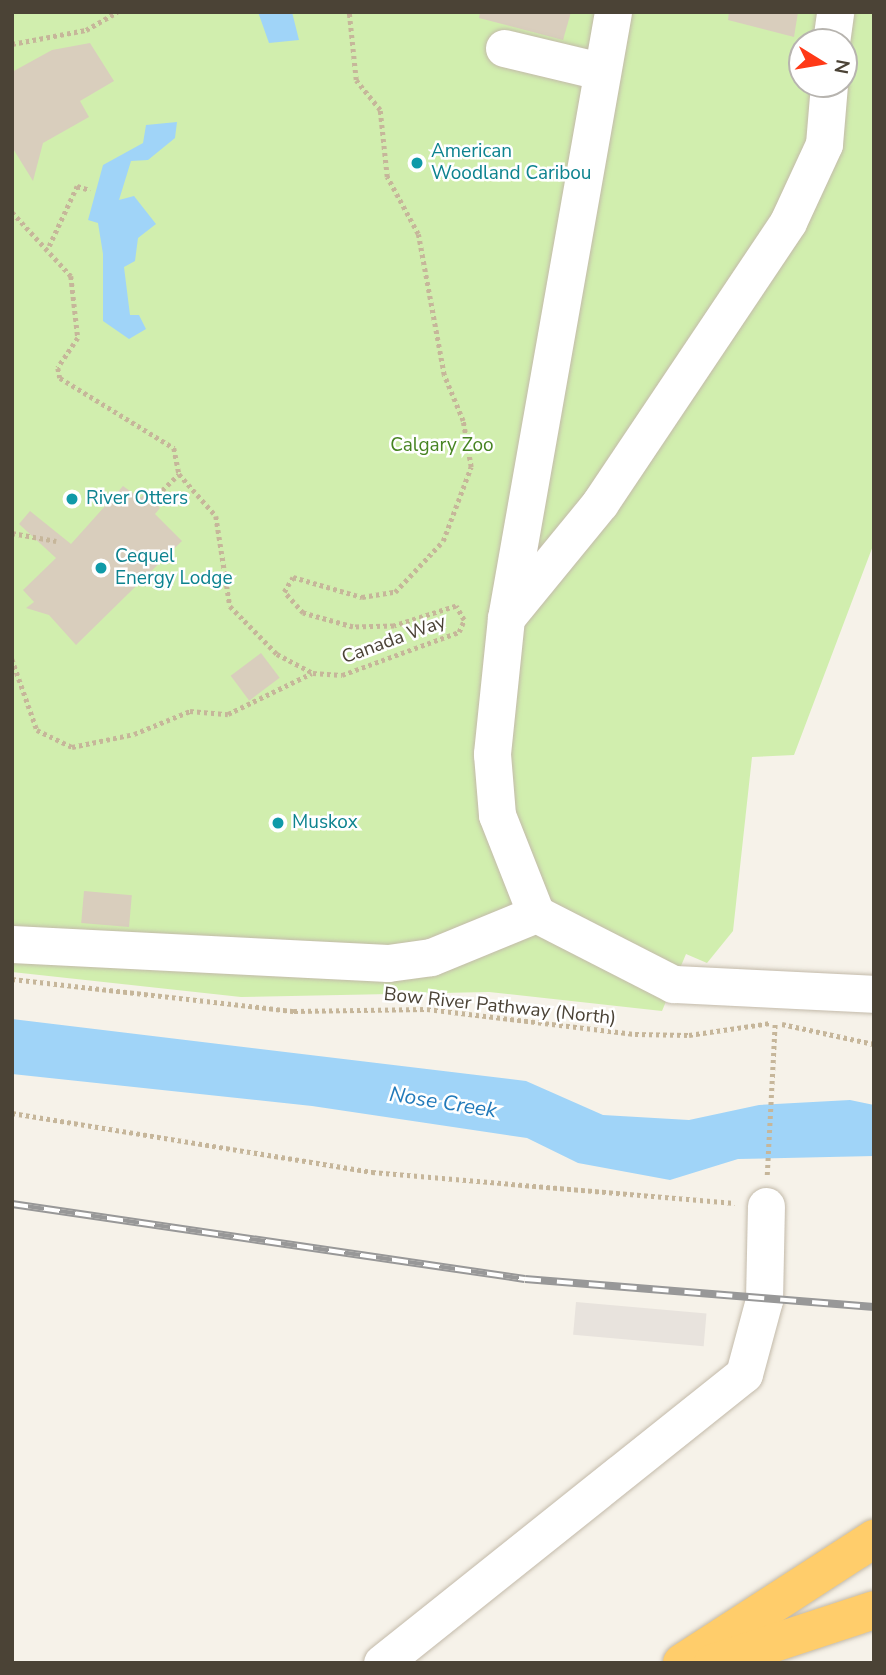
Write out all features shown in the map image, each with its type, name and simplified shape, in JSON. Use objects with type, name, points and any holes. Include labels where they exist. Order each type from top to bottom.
[{"type":"highway","points":[[682,1663],[874,1539]]},
{"type":"highway","points":[[713,1663],[874,1610]]},
{"type":"lane","points":[[613,12],[600,71],[506,618],[492,754],[496,815],[519,885],[536,914],[673,984],[874,993]]},
{"type":"lane","points":[[504,48],[600,71]]},
{"type":"lane","points":[[506,618],[600,503],[781,233],[814,175],[827,98]]},
{"type":"lane","points":[[12,944],[388,963],[431,957],[536,914]]},
{"type":"lane","points":[[382,1663],[744,1374],[764,1300],[766,1206]]},
{"type":"path","points":[[12,44],[86,30],[117,12]]},
{"type":"path","name":"Canada Way","points":[[12,212],[49,246],[71,276],[78,316],[78,338],[58,368],[60,379],[174,449],[179,474],[216,516],[230,606],[277,654],[313,673],[342,675],[382,664],[459,632],[464,620],[456,606],[394,626],[332,625],[293,607],[284,592],[293,577],[362,597],[395,592],[443,541],[471,467],[463,421],[443,376],[418,234],[387,177],[380,110],[356,80],[349,12]]},
{"type":"path","points":[[49,246],[77,186],[90,190]]},
{"type":"path","points":[[152,500],[179,474]]},
{"type":"path","points":[[12,533],[56,541]]},
{"type":"path","points":[[12,659],[37,730],[72,747],[134,734],[190,711],[228,714],[313,673]]},
{"type":"path","name":"Bow River Pathway (North)","points":[[12,979],[294,1011],[427,1009],[635,1034],[689,1035],[775,1023],[874,1044]]},
{"type":"path","points":[[12,1113],[372,1172],[766,1206],[775,1023]]},
{"type":"shaded area","points":[[576,1302],[707,1313],[704,1346],[573,1335]]},
{"type":"green space","name":"Calgary Zoo","points":[[12,12],[874,12],[874,543],[794,755],[752,757],[733,931],[707,963],[686,954],[662,1011],[489,992],[241,997],[12,972]]},
{"type":"water","points":[[258,12],[292,12],[299,40],[269,43]]},
{"type":"water","points":[[177,122],[175,138],[148,160],[131,161],[119,200],[134,196],[156,224],[138,238],[135,261],[124,267],[130,315],[139,315],[146,329],[129,339],[103,321],[103,254],[98,223],[88,220],[103,165],[143,143],[146,125]]},
{"type":"water","name":"Nose Creek","points":[[12,1019],[526,1081],[603,1115],[689,1120],[759,1105],[850,1100],[874,1105],[874,1156],[738,1159],[670,1180],[578,1163],[527,1138],[312,1106],[12,1074]]},
{"type":"building","points":[[480,12],[571,12],[563,40],[479,18]]},
{"type":"building","points":[[729,12],[798,12],[795,28],[788,28],[788,35],[728,20]]},
{"type":"building","points":[[90,43],[114,81],[80,101],[89,117],[43,143],[33,181],[12,147],[12,72],[52,50]]},
{"type":"building","name":"Cequel Energy Lodge","points":[[123,486],[140,498],[146,493],[160,508],[155,514],[182,541],[76,645],[49,615],[26,608],[34,602],[23,590],[56,558],[19,524],[30,511],[71,544]]},
{"type":"building","points":[[261,653],[280,678],[249,701],[231,676]]},
{"type":"building","points":[[84,891],[132,895],[129,927],[81,923]]},
{"type":"railway","points":[[12,1204],[525,1279],[874,1307]]},
{"type":"place","name":"American Woodland Caribou","points":[[417,163]]},
{"type":"place","name":"River Otters","points":[[72,499]]},
{"type":"place","name":"Cequel Energy Lodge","points":[[101,568]]},
{"type":"place","name":"Muskox","points":[[278,823]]}]
